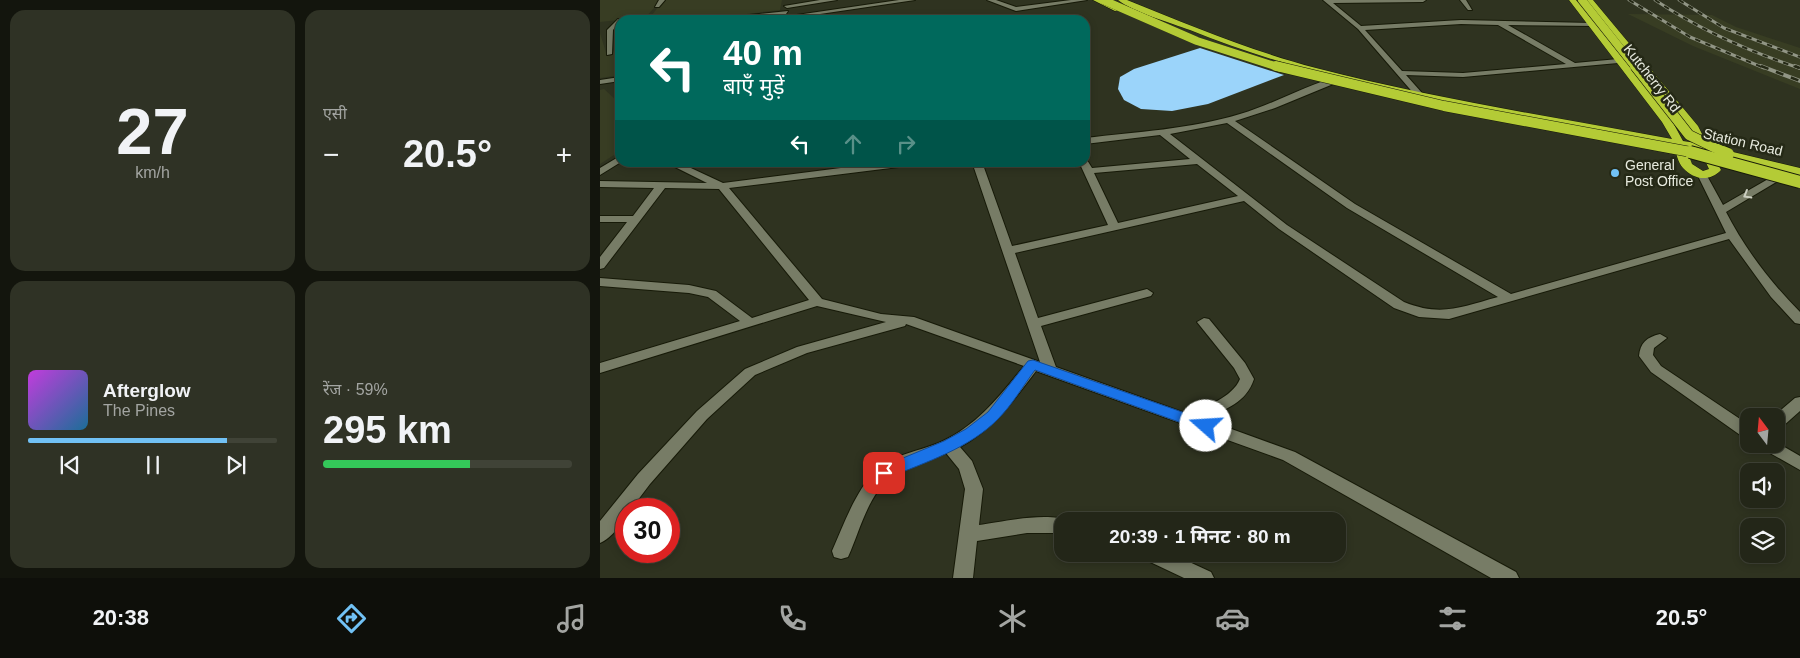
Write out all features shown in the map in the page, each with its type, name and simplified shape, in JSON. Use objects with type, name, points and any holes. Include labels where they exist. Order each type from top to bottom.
[{"type":"highway","name":"Station Road","points":[[1096,0],[1201,45],[1326,83],[1711,162],[1800,186]]},
{"type":"highway","points":[[1103,0],[1209,45],[1287,70],[1476,113],[1697,155],[1759,169],[1800,181]]},
{"type":"highway","points":[[1113,0],[1222,45],[1321,74],[1486,111],[1741,159]]},
{"type":"highway","name":"Station Road","points":[[1121,0],[1239,47],[1342,77],[1704,148],[1795,171]]},
{"type":"highway","name":"Kutcherry Rd","points":[[1572,0],[1667,122],[1679,143],[1687,166],[1703,176]]},
{"type":"highway","points":[[1582,0],[1689,135],[1698,142],[1800,181]]},
{"type":"highway","points":[[1588,0],[1694,128],[1715,170],[1703,176]]},
{"type":"street","points":[[657,6],[662,0]]},
{"type":"street","points":[[786,11],[834,0]]},
{"type":"street","points":[[749,15],[912,0]]},
{"type":"street","points":[[990,0],[1016,9],[1084,0]]},
{"type":"street","points":[[1031,0],[1044,5]]},
{"type":"street","points":[[1327,1],[1423,0]]},
{"type":"street","points":[[1463,0],[1470,9]]},
{"type":"street","points":[[1327,1],[1360,28],[1418,93]]},
{"type":"street","points":[[1360,28],[1497,22],[1592,25]]},
{"type":"street","points":[[1497,22],[1575,66]]},
{"type":"street","points":[[609,54],[610,30],[615,24]]},
{"type":"street","points":[[600,30],[610,30]]},
{"type":"street","points":[[1401,73],[1463,75],[1618,61]]},
{"type":"street","points":[[1090,140],[1162,132],[1227,120],[1262,110],[1342,77]]},
{"type":"street","points":[[603,81],[615,86]]},
{"type":"street","points":[[1227,120],[1351,206],[1509,298]]},
{"type":"street","points":[[1162,132],[1283,227],[1399,305],[1419,313],[1450,315],[1732,235]]},
{"type":"street","points":[[1090,167],[1199,161]]},
{"type":"street","points":[[600,172],[615,162]]},
{"type":"street","points":[[680,167],[722,186],[817,302]]},
{"type":"street","points":[[600,184],[722,186],[875,167]]},
{"type":"street","points":[[979,167],[1050,370]]},
{"type":"street","points":[[1086,167],[1114,226]]},
{"type":"street","points":[[1720,211],[1775,179],[1795,171]]},
{"type":"street","points":[[1703,176],[1732,235],[1775,294],[1800,320]]},
{"type":"street","points":[[600,264],[662,186]]},
{"type":"street","points":[[1007,251],[1245,198]]},
{"type":"street","points":[[600,219],[635,220]]},
{"type":"street","points":[[600,282],[689,289],[712,294],[749,322]]},
{"type":"street","points":[[1033,324],[1147,293]]},
{"type":"street","points":[[600,368],[817,302],[881,318],[909,320],[1289,456],[1506,578]]},
{"type":"street","points":[[600,535],[644,479],[702,415],[750,372],[802,350],[909,320]]},
{"type":"street","points":[[1189,420],[1232,398],[1243,390],[1247,379],[1240,366],[1204,322]]},
{"type":"street","points":[[1660,338],[1646,346],[1646,356],[1656,369],[1740,427]]},
{"type":"street","points":[[841,551],[866,497],[884,473],[949,445],[993,416],[1033,364]]},
{"type":"street","points":[[1785,415],[1800,402]]},
{"type":"street","points":[[949,445],[966,466],[974,489],[963,578]]},
{"type":"street","points":[[1782,453],[1800,464]]},
{"type":"street","points":[[968,535],[1027,525],[1054,526]]},
{"type":"street","points":[[1170,562],[1204,578]]},
{"type":"shaded area","points":[[600,0],[661,0],[648,15],[615,15],[615,20],[600,22]]},
{"type":"shaded area","points":[[664,0],[782,0],[780,10],[738,15],[652,15]]},
{"type":"shaded area","points":[[1628,14],[1712,15],[1736,27],[1800,48],[1800,89],[1693,46]]},
{"type":"shaded area","points":[[600,33],[607,56],[612,55],[615,48],[615,76],[600,78]]},
{"type":"shaded area","points":[[604,89],[615,99],[615,154],[600,164],[600,90]]},
{"type":"building","points":[[1200,48],[1284,75],[1208,104],[1172,111],[1141,109],[1124,100],[1118,89],[1120,77],[1134,69]]},
{"type":"railway","points":[[1629,0],[1690,37],[1764,68]]},
{"type":"railway","points":[[1655,0],[1689,21],[1725,39],[1799,68]]},
{"type":"railway","points":[[1679,0],[1724,28],[1800,57]]},
{"type":"railway","points":[[1761,66],[1800,81]]},
{"type":"railway","points":[[1795,66],[1800,68]]},
{"type":"place","name":"General Post Office","points":[[1615,173]]},
{"type":"route","points":[[884,473],[949,445],[993,416],[1033,364],[1206,426]]}]
